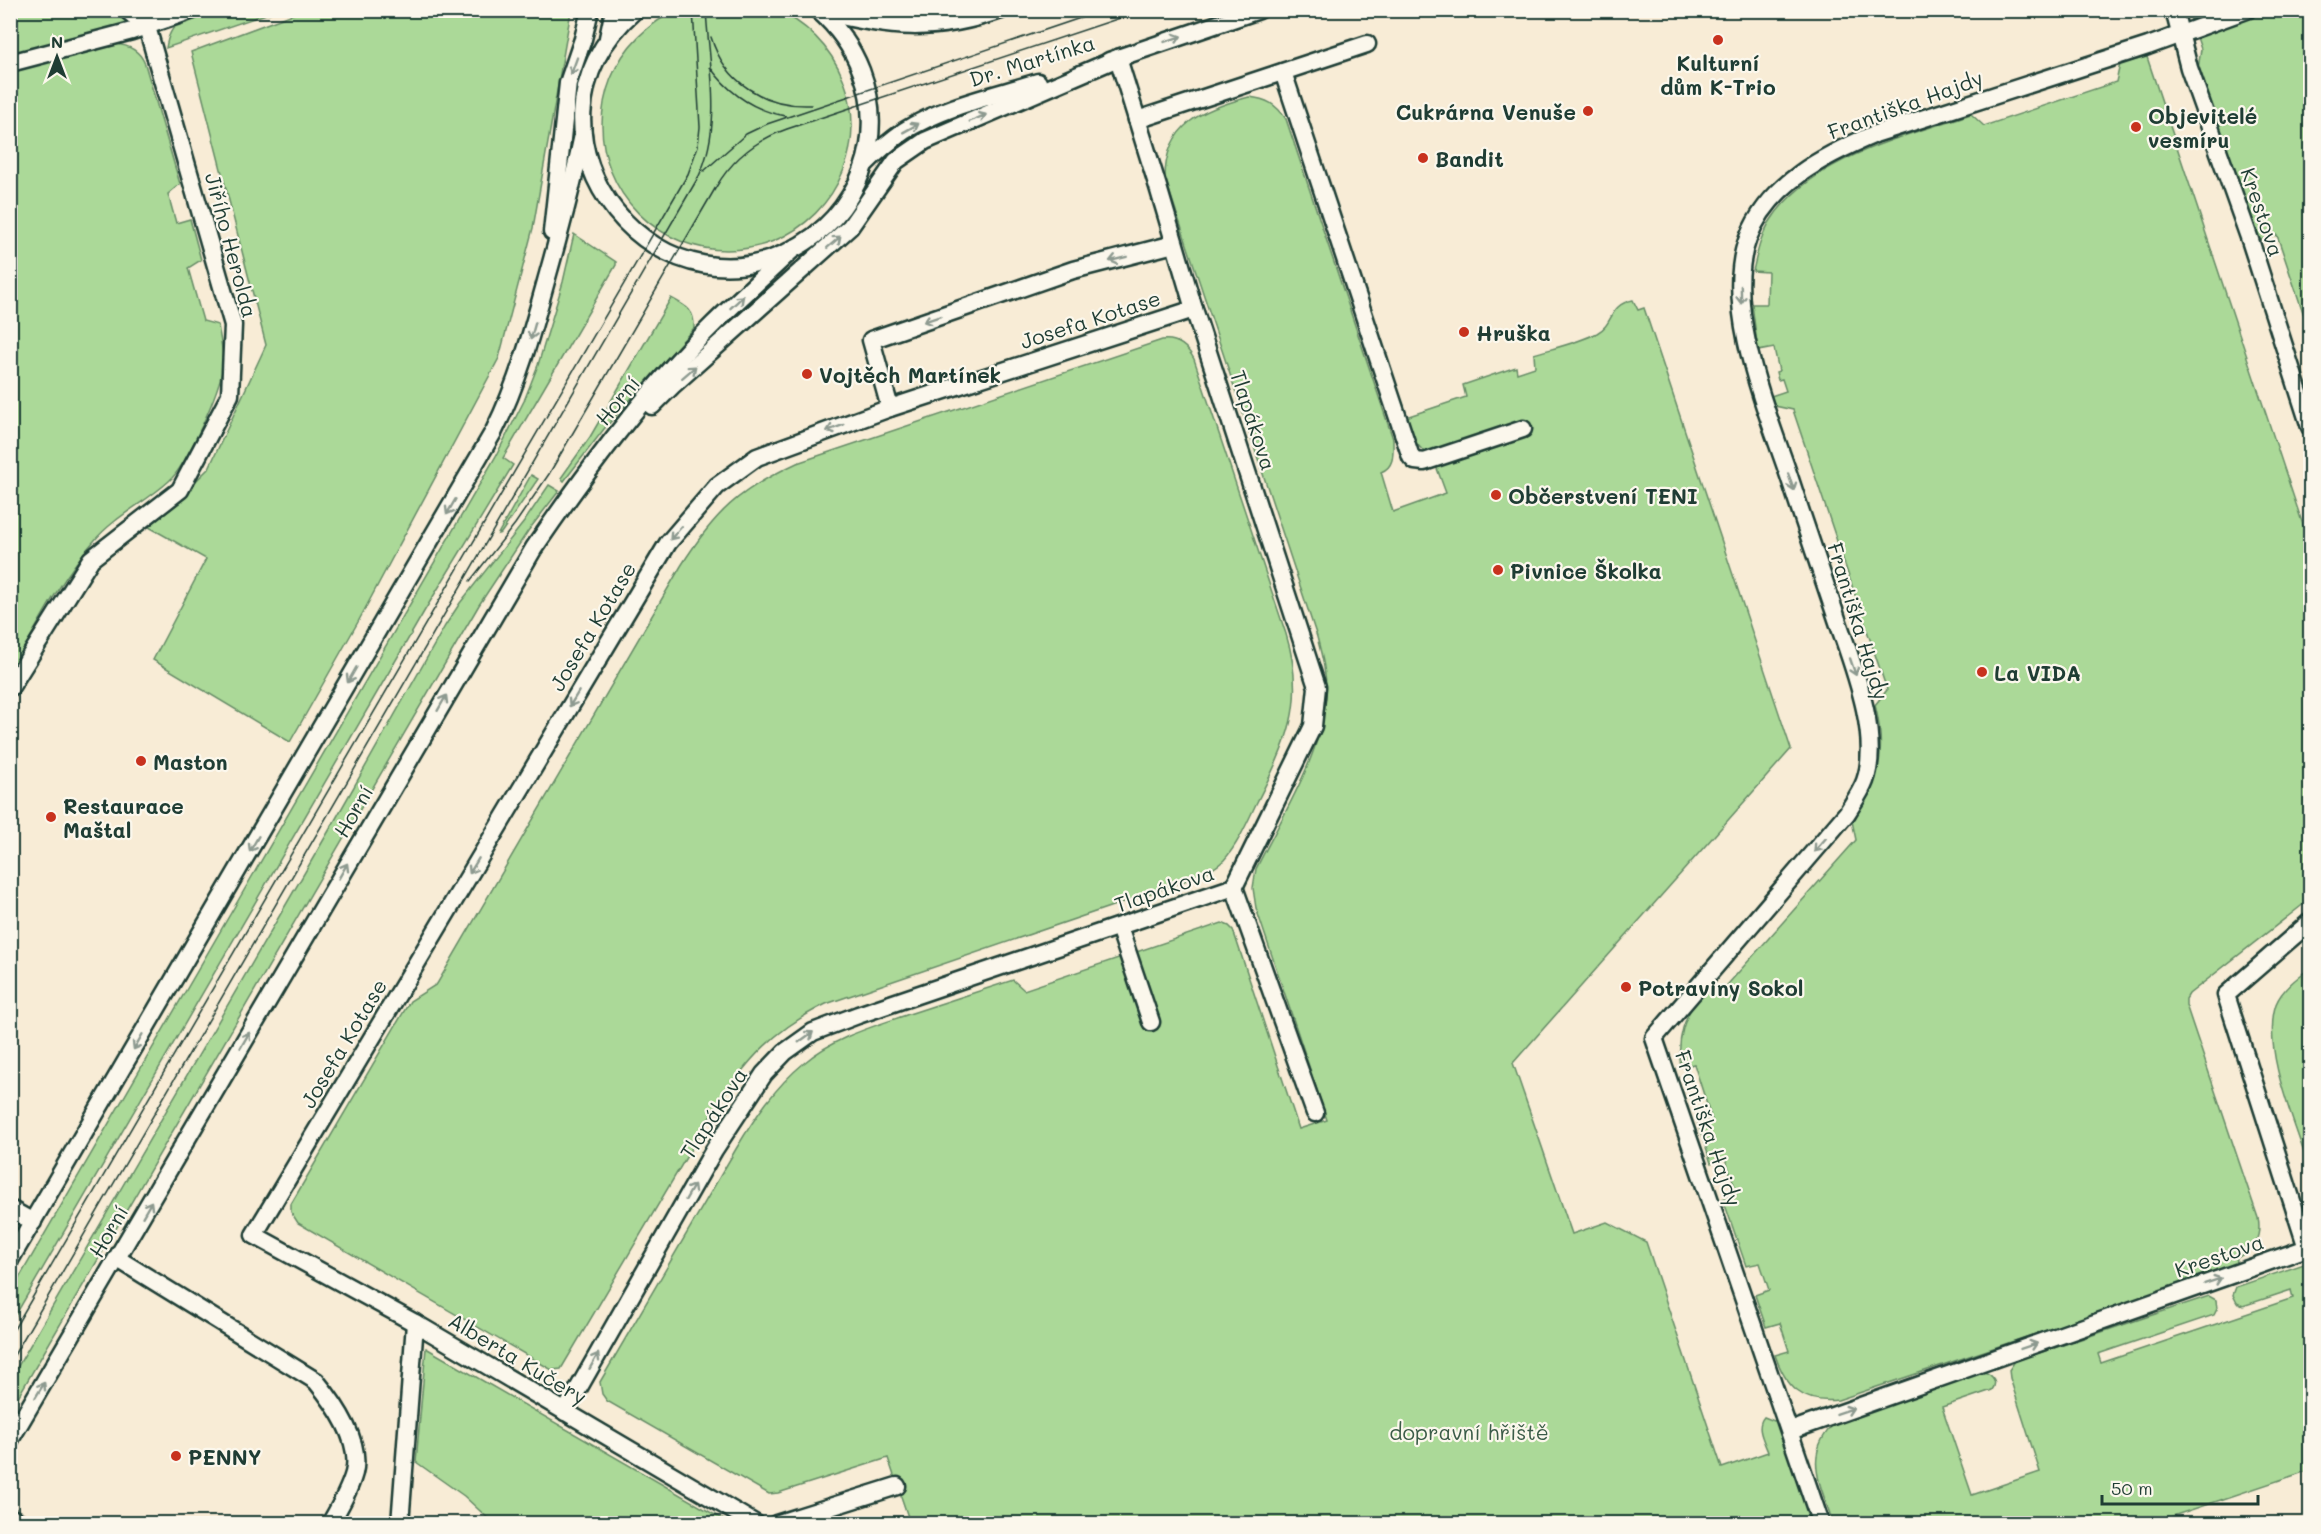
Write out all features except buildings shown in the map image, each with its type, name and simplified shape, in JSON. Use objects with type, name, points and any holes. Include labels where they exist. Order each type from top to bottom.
[{"type":"street","points":[[127,10],[147,27]]},
{"type":"street","points":[[10,63],[147,27],[193,10]]},
{"type":"street","points":[[548,274],[568,83],[584,39],[590,10]]},
{"type":"street","points":[[607,42],[614,10]]},
{"type":"street","points":[[10,1260],[506,407],[530,344],[564,221],[583,135],[585,93],[594,66],[607,42],[635,10]]},
{"type":"street","points":[[818,11],[871,23],[900,27],[928,27],[954,24],[1001,10]]},
{"type":"street","name":"Dr. Martínka","points":[[865,164],[906,130],[955,108],[1118,58],[1259,10]]},
{"type":"street","name":"Krestova","points":[[2174,10],[2189,68],[2250,240],[2310,427]]},
{"type":"street","name":"Františka Hajdy","points":[[1821,1524],[1654,1038],[1847,813],[1865,781],[1870,749],[1858,682],[1755,372],[1742,316],[1741,299],[1743,258],[1748,237],[1776,195],[1795,177],[1844,147],[1875,134],[2247,10]]},
{"type":"street","points":[[583,135],[591,170],[607,201],[624,223],[657,247],[684,259],[726,265],[761,261],[794,248],[818,233],[838,213],[854,190],[865,164],[871,122],[865,80],[847,42],[818,11]]},
{"type":"street","name":"Jiřího Herolda","points":[[10,688],[91,559],[180,490],[230,395],[233,325],[147,27]]},
{"type":"street","points":[[1137,120],[1367,44]]},
{"type":"street","points":[[575,489],[672,387],[850,227],[882,180],[905,153],[925,141],[1118,58]]},
{"type":"street","name":"Tlapákova","points":[[565,1412],[714,1149],[764,1074],[786,1053],[813,1032],[1234,887],[1313,726],[1317,687],[1194,309],[1118,58]]},
{"type":"street","points":[[1283,72],[1411,457],[1424,462],[1523,429]]},
{"type":"street","points":[[890,408],[871,340],[1073,270],[1174,244]]},
{"type":"street","name":"Horní","points":[[10,1440],[534,548],[575,489],[667,373],[713,325],[794,248]]},
{"type":"street","name":"Josefa Kotase","points":[[255,1235],[668,543],[717,486],[757,458],[890,408],[1194,309]]},
{"type":"street","points":[[1234,887],[1315,1113]]},
{"type":"street","name":"Krestova","points":[[1790,1431],[2307,1248],[2226,995],[2310,922]]},
{"type":"street","points":[[1119,927],[1151,1022]]},
{"type":"street","points":[[10,1209],[33,1221]]},
{"type":"street","name":"Alberta Kučery","points":[[255,1235],[415,1323],[756,1524]]},
{"type":"street","points":[[118,1259],[316,1381],[336,1405],[352,1441],[354,1471],[342,1503],[330,1524]]},
{"type":"street","points":[[400,1524],[415,1323]]},
{"type":"street","points":[[776,1524],[897,1486]]},
{"type":"street","points":[[10,1517],[22,1524]]},
{"type":"green space","points":[[727,0],[763,5],[786,15],[806,28],[824,46],[837,66],[847,89],[852,125],[847,161],[837,184],[824,204],[806,222],[786,235],[763,245],[727,250],[691,245],[668,235],[648,222],[630,204],[617,184],[607,161],[602,125],[607,89],[617,66],[630,46],[648,28],[668,15],[691,5]]},
{"type":"green space","points":[[11,11],[275,11],[166,48],[170,33],[181,21],[115,44],[133,50],[145,64],[180,184],[168,194],[176,223],[190,219],[201,260],[188,268],[203,321],[218,325],[223,366],[216,392],[185,460],[169,481],[111,524],[82,556],[49,604],[11,672]]},
{"type":"green space","points":[[301,11],[571,11],[533,228],[499,358],[358,622],[290,742],[153,660],[206,559],[149,527],[209,468],[266,345],[191,52]]},
{"type":"green space","points":[[2188,11],[2310,11],[2310,333],[2277,235],[2255,242],[2198,69],[2201,49]]},
{"type":"green space","points":[[2147,57],[2310,546],[2310,899],[2189,994],[2186,999],[2186,1005],[2258,1218],[2258,1237],[2248,1250],[2237,1258],[2236,1267],[1838,1400],[1815,1399],[1797,1391],[1779,1366],[1775,1355],[1789,1351],[1780,1323],[1766,1327],[1755,1295],[1769,1290],[1760,1263],[1746,1266],[1723,1199],[1737,1193],[1725,1158],[1711,1163],[1698,1124],[1712,1120],[1694,1064],[1681,1067],[1680,1056],[1683,1028],[1700,992],[1721,992],[1856,840],[1852,821],[1869,793],[1879,766],[1879,722],[1875,705],[1887,690],[1793,410],[1775,406],[1771,396],[1786,391],[1782,379],[1778,380],[1776,372],[1779,371],[1774,348],[1758,351],[1752,304],[1767,304],[1768,272],[1753,271],[1756,258],[1769,223],[1786,201],[1808,182],[1833,166],[1888,141],[1971,114],[1984,126],[2116,82],[2120,64]]},
{"type":"green space","name":"dopravní hřiště","points":[[1249,97],[1270,103],[1286,119],[1393,439],[1391,463],[1386,470],[1381,472],[1393,512],[1446,493],[1432,455],[1428,456],[1416,443],[1406,417],[1466,397],[1463,385],[1516,367],[1517,373],[1535,367],[1534,354],[1597,333],[1607,324],[1615,310],[1625,302],[1633,300],[1638,310],[1644,308],[1791,749],[1513,1063],[1572,1234],[1607,1222],[1646,1242],[1722,1468],[1768,1452],[1761,1434],[1761,1421],[1764,1417],[1774,1421],[1778,1419],[1813,1523],[910,1523],[888,1458],[769,1494],[607,1401],[602,1394],[600,1382],[736,1149],[766,1103],[794,1072],[816,1054],[842,1039],[869,1028],[1013,980],[1024,990],[1222,923],[1233,930],[1299,1129],[1327,1120],[1256,908],[1253,888],[1256,869],[1299,785],[1317,739],[1326,695],[1324,666],[1317,637],[1165,178],[1167,160],[1179,132],[1190,122],[1216,107]]},
{"type":"green space","points":[[574,234],[616,262],[616,265],[503,458],[513,465],[425,610],[11,1323],[11,1292],[496,456],[524,401],[538,365],[563,282]]},
{"type":"green space","points":[[671,298],[688,309],[693,317],[694,328],[604,429],[564,481],[561,478],[590,437]]},
{"type":"green space","points":[[1162,340],[1172,340],[1181,344],[1194,359],[1286,634],[1295,681],[1294,702],[1285,742],[1246,826],[1224,860],[1206,873],[1171,886],[826,1004],[777,1035],[740,1073],[717,1105],[561,1369],[552,1370],[298,1223],[291,1212],[291,1204],[410,1001],[437,984],[681,566],[717,517],[744,493],[797,463]]},
{"type":"green space","points":[[531,475],[538,479],[501,533],[498,534]]},
{"type":"green space","points":[[549,485],[559,491],[528,531],[479,605],[11,1409],[11,1378],[334,822],[445,626],[460,603],[524,522]]},
{"type":"green space","points":[[2310,968],[2310,1170],[2276,1065],[2273,1022],[2276,1004],[2282,993]]},
{"type":"green space","points":[[2310,1262],[2310,1470],[2152,1523],[1833,1523],[1817,1470],[1817,1457],[1826,1433],[1837,1421],[1984,1372],[1987,1373],[1994,1382],[1992,1390],[1942,1407],[1972,1495],[2040,1472],[2010,1378],[2009,1370],[2015,1361],[2209,1296],[2216,1300],[2217,1309],[2214,1315],[2098,1354],[2101,1363],[2293,1298],[2291,1290],[2243,1306],[2237,1303],[2233,1295],[2236,1287]]},
{"type":"green space","points":[[426,1348],[729,1523],[493,1523],[464,1496],[416,1462]]},
{"type":"tram line","points":[[10,1336],[688,174],[698,146],[700,127],[693,10]]},
{"type":"tram line","points":[[10,1362],[699,176],[711,136],[713,115],[706,10]]},
{"type":"tram line","points":[[704,171],[746,134],[767,124],[1104,10]]},
{"type":"tram line","points":[[470,581],[515,524],[549,474],[716,187],[730,167],[746,151],[787,129],[1144,10]]},
{"type":"tram line","points":[[711,37],[726,67],[749,89],[778,102],[811,105]]},
{"type":"tram line","points":[[710,67],[725,85],[743,99],[763,110],[786,116]]},
{"type":"place","name":"Kulturní dům K-Trio","points":[[1718,40]]},
{"type":"place","name":"Cukrárna Venuše","points":[[1588,111]]},
{"type":"place","name":"Objevitelé vesmíru","points":[[2136,127]]},
{"type":"place","name":"Bandit","points":[[1423,158]]},
{"type":"place","name":"Hruška","points":[[1464,332]]},
{"type":"place","name":"Vojtěch Martínek","points":[[807,374]]},
{"type":"place","name":"Občerstvení TENI","points":[[1496,495]]},
{"type":"place","name":"Pivnice Školka","points":[[1498,570]]},
{"type":"place","name":"La VIDA","points":[[1982,672]]},
{"type":"place","name":"Maston","points":[[141,761]]},
{"type":"place","name":"Restaurace Maštal","points":[[51,817]]},
{"type":"place","name":"Potraviny Sokol","points":[[1626,987]]},
{"type":"place","name":"PENNY","points":[[176,1456]]}]
